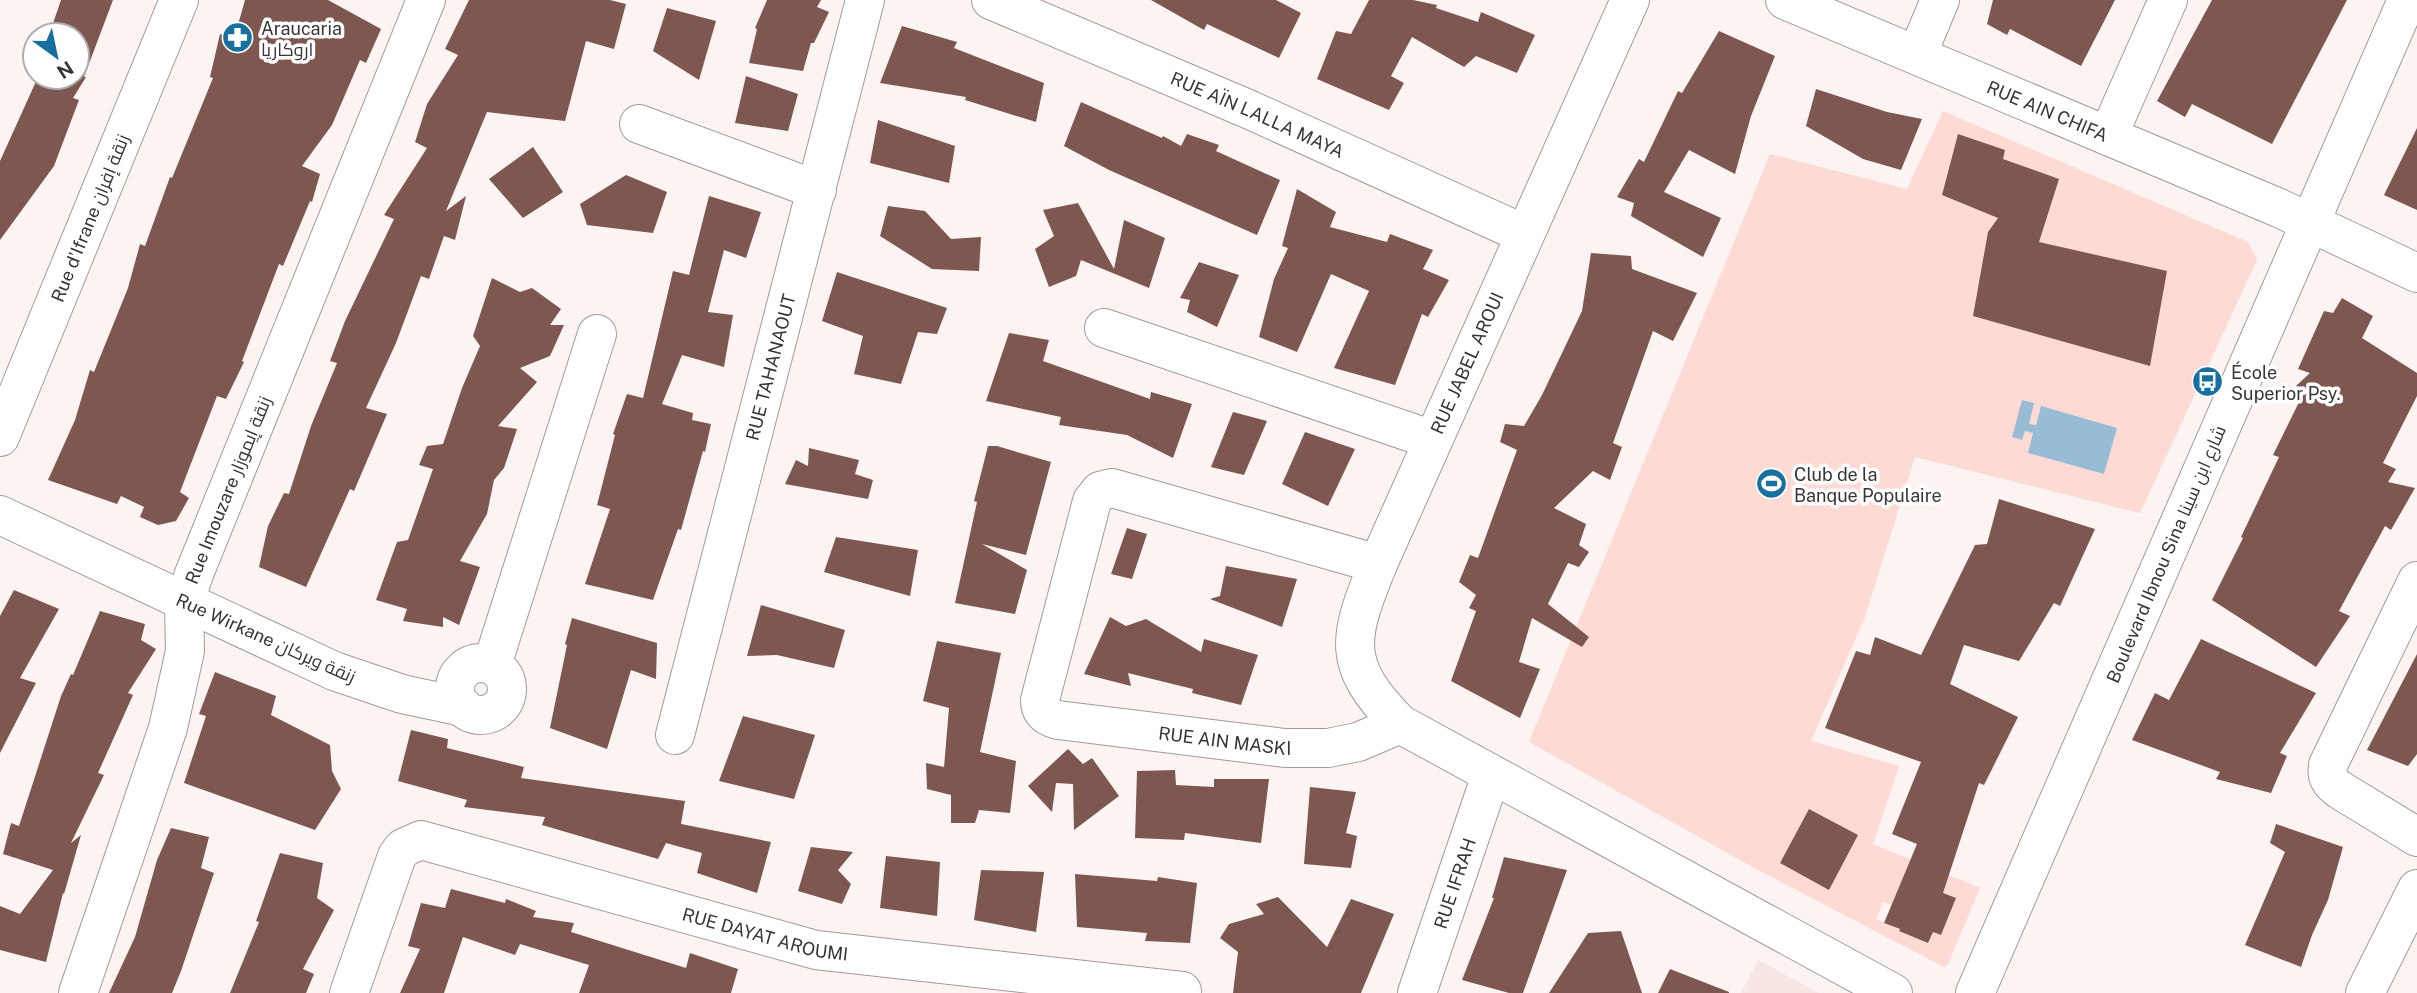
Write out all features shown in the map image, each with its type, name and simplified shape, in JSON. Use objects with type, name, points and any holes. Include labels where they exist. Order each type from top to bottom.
[{"type":"street","name":"Rue d'Ifrane زنقة إفران","points":[[0,437],[179,0]]},
{"type":"street","name":"Rue Imouzare زنقة إيموزار","points":[[78,993],[168,728],[185,651],[184,603],[194,573],[426,0]]},
{"type":"street","name":"RUE TAHANAOUT","points":[[676,735],[864,0]]},
{"type":"street","name":"RUE AÏN LALLA MAYA","points":[[991,0],[1248,109],[1524,234]]},
{"type":"street","name":"RUE JABEL AROUI","points":[[1630,0],[1378,564],[1358,613],[1356,655],[1365,684],[1400,724],[1893,993]]},
{"type":"street","name":"RUE AIN CHIFA","points":[[1785,0],[2310,222],[2417,273]]},
{"type":"street","points":[[1917,55],[1940,0]]},
{"type":"street","points":[[2108,136],[2168,0]]},
{"type":"street","name":"Boulevard Ibnou Sina شارع ابن سينا","points":[[1975,993],[2407,0]]},
{"type":"street","points":[[639,124],[817,190]]},
{"type":"street","points":[[1104,328],[1433,440]]},
{"type":"street","name":"Rue Wirkane زنقة ويركان","points":[[0,515],[184,603],[336,661],[459,695],[460,674],[469,666],[481,663],[492,665],[597,334]]},
{"type":"street","name":"RUE AIN MASKI","points":[[1378,564],[1112,488],[1100,491],[1092,500],[1040,707],[1048,718],[1285,748],[1328,748],[1358,742],[1400,724]]},
{"type":"street","points":[[2417,581],[2328,765],[2327,775],[2332,784],[2340,790],[2417,837]]},
{"type":"street","name":"RUE IFRAH","points":[[1417,993],[1491,775]]},
{"type":"street","name":"RUE DAYAT AROUMI","points":[[349,993],[397,856],[403,848],[421,840],[816,950],[1138,990],[1182,991]]},
{"type":"street","points":[[2365,993],[2417,889]]},
{"type":"shaded area","name":"Club de la Banque Populaire","points":[[1943,111],[2248,242],[2257,260],[2140,513],[1915,457],[1865,617],[1811,741],[1899,766],[1873,844],[1980,888],[1948,964],[1944,967],[1756,869],[1529,742],[1770,154],[1907,189]],"holes":[[[1809,809],[1858,835],[1829,889],[1780,863]],[[1883,902],[1892,905],[1941,935],[1933,932],[1928,943],[1876,919]]]},
{"type":"shaded area","points":[[1758,960],[1819,993],[1741,993]]},
{"type":"water","points":[[2022,400],[2034,403],[2029,424],[2036,425],[2041,406],[2117,428],[2104,474],[2028,453],[2033,433],[2025,431],[2022,440],[2012,437]]},
{"type":"building","points":[[61,0],[113,0],[91,58],[91,21],[54,21]]},
{"type":"building","points":[[245,0],[328,0],[381,29],[366,63],[360,60],[332,125],[302,166],[320,174],[312,202],[310,201],[283,266],[279,264],[242,361],[244,362],[226,399],[217,396],[180,492],[189,498],[176,521],[158,525],[140,517],[144,507],[121,496],[117,504],[48,480],[75,420],[90,370],[94,372],[128,288],[140,244],[145,246],[170,177],[172,178],[213,78],[210,77],[220,34],[234,39]]},
{"type":"building","points":[[469,0],[610,0],[626,4],[614,49],[586,41],[565,121],[487,112],[446,211],[466,196],[455,240],[444,236],[429,279],[421,276],[396,343],[366,408],[387,414],[354,491],[350,489],[306,587],[259,567],[268,526],[284,493],[289,494],[311,426],[337,363],[330,361],[345,321],[394,219],[384,215],[427,148],[415,142],[427,104],[458,55],[445,49]]},
{"type":"building","points":[[767,0],[821,0],[817,7],[829,12],[814,43],[811,43],[803,71],[749,63],[757,29],[755,28]]},
{"type":"building","points":[[1151,0],[1276,0],[1301,13],[1279,58],[1207,24],[1204,30]]},
{"type":"building","points":[[1369,0],[1413,0],[1437,5],[1436,8],[1478,22],[1481,12],[1535,35],[1517,73],[1476,56],[1464,67],[1412,37],[1391,76],[1404,83],[1389,110],[1317,79],[1336,31],[1351,34]]},
{"type":"building","points":[[1993,0],[2115,0],[2081,66],[2010,29],[2007,35],[1987,24]]},
{"type":"building","points":[[2212,0],[2347,0],[2272,144],[2192,104],[2185,117],[2157,101]]},
{"type":"building","points":[[667,8],[716,21],[699,80],[653,51]]},
{"type":"building","points":[[902,26],[957,42],[954,48],[1044,83],[1036,122],[965,100],[966,97],[880,83]]},
{"type":"building","points":[[1719,31],[1775,56],[1751,116],[1735,174],[1689,150],[1664,192],[1721,218],[1703,257],[1631,216],[1634,203],[1617,197],[1639,159],[1644,162],[1678,91],[1682,93]]},
{"type":"building","points":[[746,76],[798,94],[788,131],[735,123]]},
{"type":"building","points":[[1816,89],[1887,112],[1922,119],[1901,170],[1863,159],[1806,126]]},
{"type":"building","points":[[32,91],[77,91],[73,98],[79,100],[54,166],[0,240],[0,161]]},
{"type":"building","points":[[1081,102],[1181,146],[1187,134],[1219,145],[1216,151],[1280,180],[1257,235],[1109,170],[1064,146]]},
{"type":"building","points":[[878,120],[955,146],[949,183],[870,163]]},
{"type":"building","points":[[2417,128],[2417,210],[2384,195]]},
{"type":"building","points":[[1958,134],[2005,150],[2003,159],[2059,179],[2039,242],[2167,271],[2150,366],[1973,316],[1988,232],[1998,218],[1942,195]]},
{"type":"building","points":[[533,147],[563,192],[523,218],[489,179]]},
{"type":"building","points":[[626,175],[667,192],[653,233],[587,225],[580,204]]},
{"type":"building","points":[[1297,189],[1336,212],[1330,227],[1387,242],[1390,234],[1433,250],[1423,269],[1449,280],[1428,317],[1422,314],[1395,385],[1334,368],[1369,291],[1331,274],[1297,352],[1259,337],[1274,279],[1288,248],[1282,246]]},
{"type":"building","points":[[709,196],[761,212],[746,258],[724,250],[708,312],[733,315],[724,367],[682,355],[662,404],[693,413],[692,420],[711,424],[681,530],[678,529],[653,600],[585,584],[610,509],[597,505],[615,435],[613,434],[627,394],[643,398],[673,271],[689,275]]},
{"type":"building","points":[[1078,203],[1114,269],[1124,220],[1165,238],[1149,288],[1081,260],[1076,276],[1049,287],[1035,249],[1054,236],[1043,210]]},
{"type":"building","points":[[888,206],[925,211],[951,239],[981,237],[979,271],[932,269],[880,236]]},
{"type":"building","points":[[1591,253],[1631,256],[1632,269],[1697,293],[1673,341],[1653,331],[1613,443],[1622,447],[1610,480],[1593,471],[1554,508],[1586,524],[1579,545],[1589,552],[1579,567],[1568,563],[1548,604],[1589,637],[1582,647],[1532,618],[1519,662],[1540,669],[1520,718],[1451,681],[1476,611],[1469,608],[1476,595],[1459,582],[1470,555],[1478,558],[1517,450],[1500,442],[1505,424],[1524,426],[1542,395],[1582,311]]},
{"type":"building","points":[[1199,262],[1239,275],[1217,327],[1187,312],[1190,300],[1180,298]]},
{"type":"building","points":[[837,272],[947,308],[937,334],[918,332],[901,384],[854,374],[863,336],[822,321]]},
{"type":"building","points":[[492,278],[520,292],[532,288],[561,309],[550,325],[564,325],[550,356],[520,368],[537,382],[498,426],[517,429],[504,468],[494,480],[487,514],[460,561],[480,567],[459,625],[443,617],[443,627],[403,621],[407,609],[376,600],[397,542],[408,540],[433,469],[419,465],[427,446],[443,444],[480,346],[473,336]]},
{"type":"building","points":[[2342,298],[2373,316],[2362,338],[2417,373],[2417,396],[2383,463],[2396,469],[2388,482],[2415,488],[2391,530],[2385,526],[2339,611],[2350,616],[2316,667],[2212,600],[2279,457],[2273,455],[2305,390],[2296,386],[2310,373],[2298,369],[2324,311],[2333,313]]},
{"type":"building","points":[[1009,333],[1049,340],[1043,361],[1150,399],[1151,392],[1192,404],[1173,458],[1127,435],[1059,425],[1061,417],[986,401]]},
{"type":"building","points":[[1233,412],[1267,421],[1244,475],[1211,467]]},
{"type":"building","points":[[1305,432],[1355,449],[1328,506],[1282,484]]},
{"type":"building","points":[[988,446],[997,446],[1051,462],[1026,555],[982,544],[1027,570],[1015,614],[955,603],[977,502],[974,501]]},
{"type":"building","points":[[809,448],[859,460],[855,474],[873,480],[868,499],[785,484],[796,460],[808,466]]},
{"type":"building","points":[[1999,499],[2095,529],[2060,606],[2054,603],[2019,661],[1964,645],[1950,684],[2018,717],[1984,785],[1979,783],[1943,893],[1956,898],[1941,935],[1933,932],[1928,943],[1884,923],[1917,844],[1892,834],[1921,762],[1825,728],[1856,651],[1870,655],[1875,637],[1921,655],[1975,545],[1987,544]]},
{"type":"building","points":[[1127,528],[1147,534],[1132,579],[1111,574]]},
{"type":"building","points":[[836,537],[918,550],[910,596],[824,572]]},
{"type":"building","points":[[1226,566],[1297,579],[1282,627],[1210,599],[1220,596]]},
{"type":"building","points":[[14,590],[59,609],[20,678],[36,683],[0,753],[0,616]]},
{"type":"building","points":[[761,605],[845,630],[834,668],[777,655],[747,656]]},
{"type":"building","points":[[100,611],[145,624],[141,640],[156,649],[128,693],[133,695],[98,773],[104,775],[71,843],[81,835],[46,962],[0,950],[0,906],[20,914],[53,870],[3,854],[11,823],[19,826],[61,696],[71,674],[73,675]]},
{"type":"building","points":[[1110,617],[1126,626],[1146,619],[1201,652],[1204,639],[1258,655],[1241,705],[1192,693],[1193,689],[1128,673],[1131,686],[1084,674]]},
{"type":"building","points":[[572,618],[657,643],[656,679],[631,670],[607,749],[550,728]]},
{"type":"building","points":[[2201,639],[2316,693],[2280,753],[2287,756],[2271,793],[2216,779],[2220,772],[2132,740],[2155,693],[2169,700]]},
{"type":"building","points":[[937,641],[1001,653],[980,752],[1016,761],[1010,813],[979,810],[975,823],[951,823],[951,795],[927,789],[926,763],[944,767],[949,708],[923,701]]},
{"type":"building","points":[[2417,654],[2417,754],[2408,766],[2367,750]]},
{"type":"building","points":[[215,672],[276,696],[271,715],[330,745],[332,771],[341,789],[315,830],[184,783],[206,716],[199,714]]},
{"type":"building","points":[[743,716],[815,735],[794,799],[719,781]]},
{"type":"building","points":[[411,730],[448,739],[447,748],[524,767],[521,778],[685,801],[681,824],[771,842],[757,893],[697,873],[702,853],[666,843],[658,859],[542,825],[545,817],[464,807],[467,800],[398,781]]},
{"type":"building","points":[[1068,749],[1083,764],[1092,758],[1119,796],[1074,830],[1073,784],[1056,783],[1052,812],[1028,786]]},
{"type":"building","points":[[1175,770],[1176,785],[1214,787],[1214,779],[1269,779],[1261,843],[1185,833],[1184,840],[1135,838],[1137,771]]},
{"type":"building","points":[[1310,787],[1356,792],[1346,833],[1357,836],[1351,868],[1304,864]]},
{"type":"building","points":[[1809,809],[1858,835],[1829,890],[1780,863]]},
{"type":"building","points":[[2276,824],[2343,847],[2328,900],[2301,967],[2245,945],[2285,852],[2270,843]]},
{"type":"building","points":[[171,828],[209,837],[201,868],[214,873],[181,971],[172,993],[109,993],[135,937],[157,860]]},
{"type":"building","points":[[811,847],[853,852],[838,870],[851,884],[842,904],[798,891]]},
{"type":"building","points":[[280,853],[323,863],[317,898],[334,910],[303,969],[314,974],[306,993],[230,993],[259,922],[256,921]]},
{"type":"building","points":[[886,856],[940,862],[937,916],[880,908]]},
{"type":"building","points":[[1504,857],[1567,870],[1523,993],[1509,993],[1462,980],[1494,898]]},
{"type":"building","points":[[981,870],[1044,872],[1036,932],[974,920]]},
{"type":"building","points":[[1075,874],[1157,881],[1158,877],[1197,883],[1190,943],[1145,941],[1147,933],[1077,927]]},
{"type":"building","points":[[451,889],[505,903],[506,899],[536,911],[533,917],[574,923],[571,932],[686,968],[690,953],[738,969],[731,993],[579,993],[589,965],[520,944],[515,955],[463,937],[444,993],[400,993],[420,949],[408,946],[421,903],[445,908]]},
{"type":"building","points":[[1278,897],[1327,947],[1351,899],[1394,914],[1361,993],[1233,993],[1238,952],[1220,938],[1229,924],[1264,914],[1256,904]]},
{"type":"building","points":[[1621,931],[1642,993],[1549,993],[1588,933]]},
{"type":"building","points":[[1670,969],[1729,992],[1729,993],[1658,993]]},
{"type":"place","name":"Araucaria اروكاريا","points":[[238,38]]},
{"type":"place","name":"École Superior Psy.","points":[[2208,382]]},
{"type":"place","name":"Club de la Banque Populaire","points":[[1771,484]]}]
